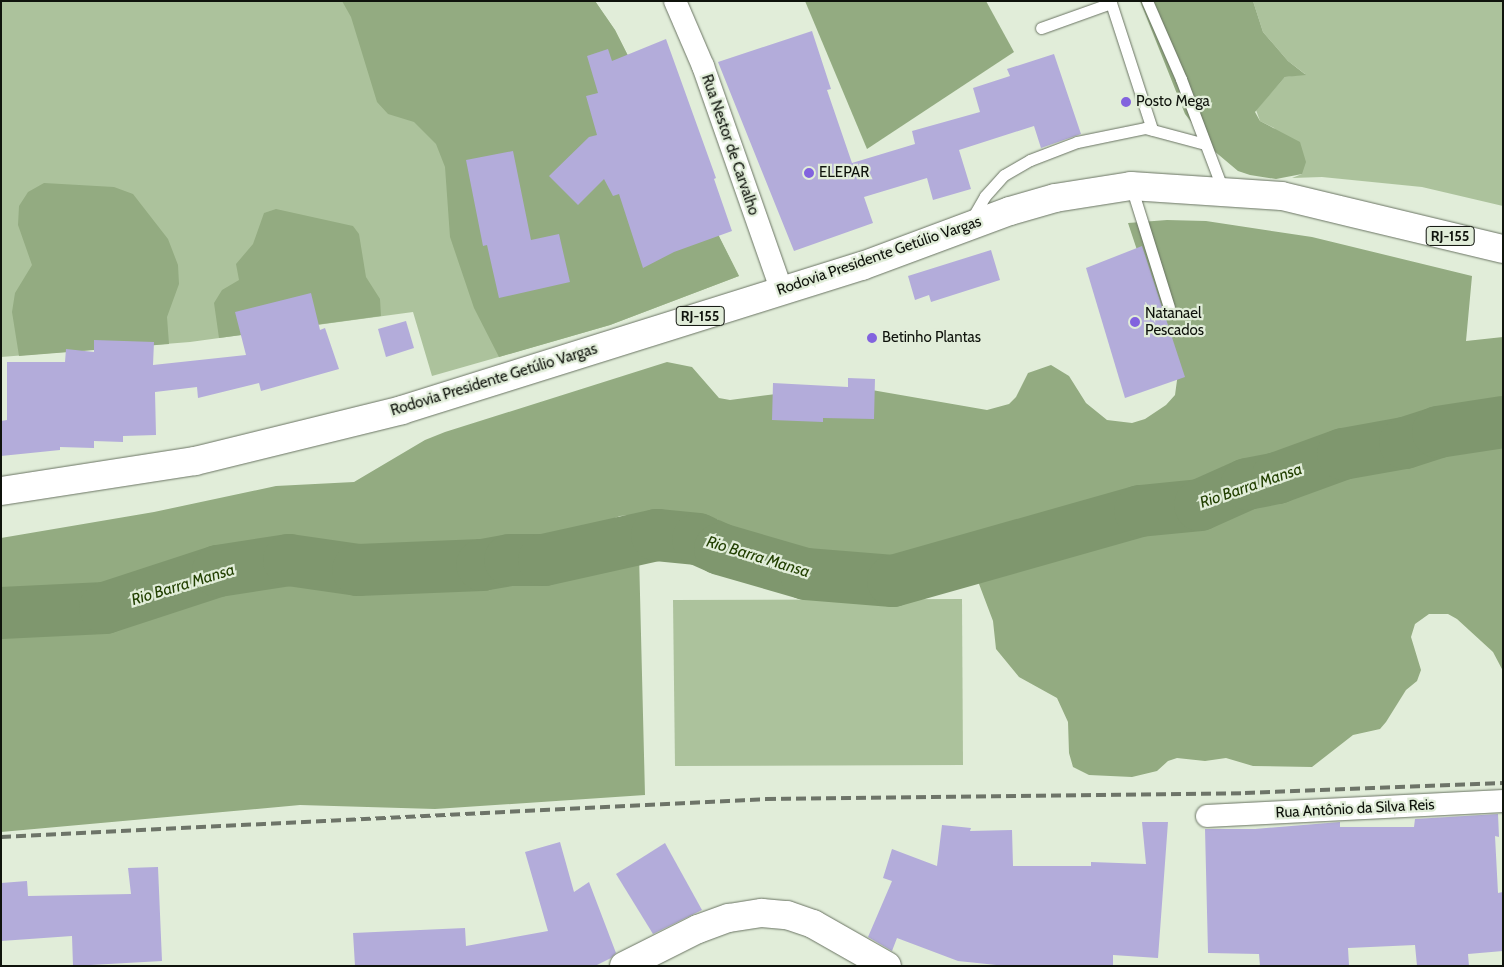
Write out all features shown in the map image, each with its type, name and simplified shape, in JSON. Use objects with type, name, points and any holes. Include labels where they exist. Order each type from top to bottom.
[{"type":"main road","name":"Rodovia Presidente Getúlio Vargas","points":[[1,491],[196,461],[402,410],[862,266],[969,224],[1055,198],[1131,186],[1223,190],[1282,196],[1503,249]]},
{"type":"main road","points":[[624,966],[698,929],[728,918],[762,913],[787,915],[813,924],[887,966]]},
{"type":"street","name":"Rua Nestor de Carvalho","points":[[675,1],[703,66],[782,291]]},
{"type":"street","name":"Rua Antônio da Silva Reis","points":[[1207,816],[1503,801]]},
{"type":"lane","points":[[1147,1],[1182,79],[1223,190]]},
{"type":"lane","points":[[1041,28],[1111,3],[1152,129]]},
{"type":"lane","points":[[969,224],[994,184],[1030,160],[1076,142],[1126,129],[1152,129],[1205,144]]},
{"type":"lane","points":[[1131,186],[1169,307]]},
{"type":"green space","points":[[1,1],[595,1],[615,30],[739,276],[610,325],[432,376],[413,312],[190,342],[1,357]]},
{"type":"green space","points":[[342,1],[595,1],[615,30],[739,276],[610,325],[499,357],[474,308],[450,237],[445,167],[436,144],[414,122],[388,114],[377,102],[351,17]]},
{"type":"green space","points":[[805,1],[986,1],[1014,52],[867,149]]},
{"type":"green space","points":[[1140,1],[1253,1],[1263,32],[1288,61],[1306,75],[1285,77],[1255,112],[1260,121],[1300,142],[1306,162],[1302,174],[1276,179],[1250,175],[1238,171],[1213,150],[1185,114]]},
{"type":"green space","points":[[1253,1],[1503,1],[1503,206],[1422,187],[1322,177],[1292,178],[1302,174],[1274,128],[1260,121],[1256,110],[1285,77],[1305,74],[1288,61],[1263,32]]},
{"type":"green space","points":[[44,183],[114,187],[133,194],[168,239],[178,265],[179,284],[167,317],[169,344],[19,356],[12,312],[15,293],[32,265],[18,225],[19,206],[28,192]]},
{"type":"green space","points":[[276,209],[353,226],[359,234],[366,277],[380,299],[381,316],[219,338],[214,303],[222,290],[239,280],[236,264],[253,244],[264,213]]},
{"type":"green space","points":[[1167,220],[1206,221],[1312,237],[1472,276],[1466,341],[1503,337],[1503,408],[1270,462],[1197,490],[923,557],[886,562],[797,558],[763,549],[717,519],[642,514],[620,516],[543,547],[514,552],[438,559],[358,555],[311,545],[295,546],[212,561],[97,600],[69,594],[1,600],[1,538],[154,512],[276,486],[354,482],[425,440],[445,432],[667,362],[692,367],[719,398],[730,400],[792,392],[866,389],[987,410],[1009,404],[1016,397],[1028,373],[1051,365],[1069,376],[1086,403],[1107,420],[1132,423],[1145,419],[1166,405],[1175,395],[1178,373],[1128,223]]},
{"type":"green space","points":[[1503,433],[1503,671],[1493,652],[1457,619],[1448,614],[1429,614],[1415,624],[1411,637],[1421,670],[1417,681],[1406,690],[1386,722],[1380,729],[1353,735],[1312,767],[1253,766],[1226,758],[1205,761],[1177,758],[1168,761],[1157,771],[1132,777],[1089,775],[1073,767],[1069,753],[1068,722],[1057,698],[1019,677],[996,649],[993,621],[976,576],[1137,526],[1208,510],[1343,465]]},
{"type":"green space","points":[[639,554],[645,795],[435,809],[300,805],[1,832],[1,634],[100,625],[156,616],[265,579],[293,573],[350,584],[553,569]]},
{"type":"green space","points":[[962,599],[963,765],[675,766],[673,600]]},
{"type":"building","points":[[812,31],[831,89],[827,90],[852,163],[915,144],[912,131],[980,112],[973,88],[1010,76],[1007,69],[1054,54],[1081,134],[1041,148],[1034,126],[959,150],[971,189],[933,200],[927,178],[864,197],[873,223],[794,251],[718,62]]},
{"type":"building","points":[[666,39],[716,178],[714,179],[732,231],[674,252],[643,268],[619,194],[613,196],[604,179],[578,205],[549,176],[589,137],[597,135],[586,96],[598,93],[587,56],[608,49],[612,61]]},
{"type":"building","points":[[513,151],[531,240],[559,234],[570,282],[499,298],[487,245],[483,246],[466,160]]},
{"type":"building","name":"Natanael Pescados","points":[[1142,246],[1185,377],[1125,398],[1086,268]]},
{"type":"building","points":[[991,250],[1000,280],[931,302],[929,295],[915,300],[908,276]]},
{"type":"building","points":[[311,293],[320,330],[325,328],[339,369],[261,391],[259,383],[198,398],[197,387],[155,392],[156,435],[123,436],[123,442],[94,441],[94,448],[60,447],[60,450],[1,456],[1,421],[7,420],[7,362],[65,362],[66,349],[94,352],[94,340],[154,342],[153,365],[246,355],[235,312]]},
{"type":"building","points":[[406,321],[414,348],[386,357],[378,329]]},
{"type":"building","points":[[848,378],[875,379],[874,419],[823,418],[823,422],[772,420],[773,383],[848,387]]},
{"type":"building","points":[[1498,814],[1499,837],[1495,836],[1498,893],[1503,892],[1503,951],[1468,954],[1469,966],[1417,966],[1415,945],[1348,948],[1349,965],[1335,966],[1260,966],[1259,954],[1208,953],[1205,829],[1255,829],[1340,822],[1340,827],[1414,827],[1415,819]]},
{"type":"building","points":[[1142,822],[1168,822],[1158,958],[1113,955],[1113,966],[1006,966],[958,961],[897,938],[892,951],[868,937],[892,881],[883,878],[892,849],[937,866],[942,825],[971,828],[970,831],[1012,830],[1013,866],[1091,866],[1091,862],[1146,864]]},
{"type":"building","points":[[560,842],[574,892],[589,882],[616,953],[611,958],[595,966],[355,966],[353,933],[465,928],[466,946],[548,931],[525,852]]},
{"type":"building","points":[[665,843],[702,910],[653,934],[616,874]]},
{"type":"building","points":[[158,867],[162,961],[73,966],[72,936],[1,941],[1,883],[27,881],[28,896],[131,894],[128,868]]},
{"type":"waterway","name":"Rio Barra Mansa","points":[[1,613],[105,608],[218,571],[289,560],[358,570],[482,565],[510,560],[544,560],[657,535],[698,539],[720,549],[806,574],[893,581],[1140,511],[1200,505],[1247,484],[1277,478],[1343,454],[1405,443],[1438,432],[1503,422]]},
{"type":"railway","points":[[1,837],[766,799],[1245,793],[1503,783]]},
{"type":"place","name":"Posto Mega","points":[[1126,102]]},
{"type":"place","name":"ELEPAR","points":[[809,173]]},
{"type":"place","name":"Natanael Pescados","points":[[1135,322]]},
{"type":"place","name":"Betinho Plantas","points":[[872,338]]}]
